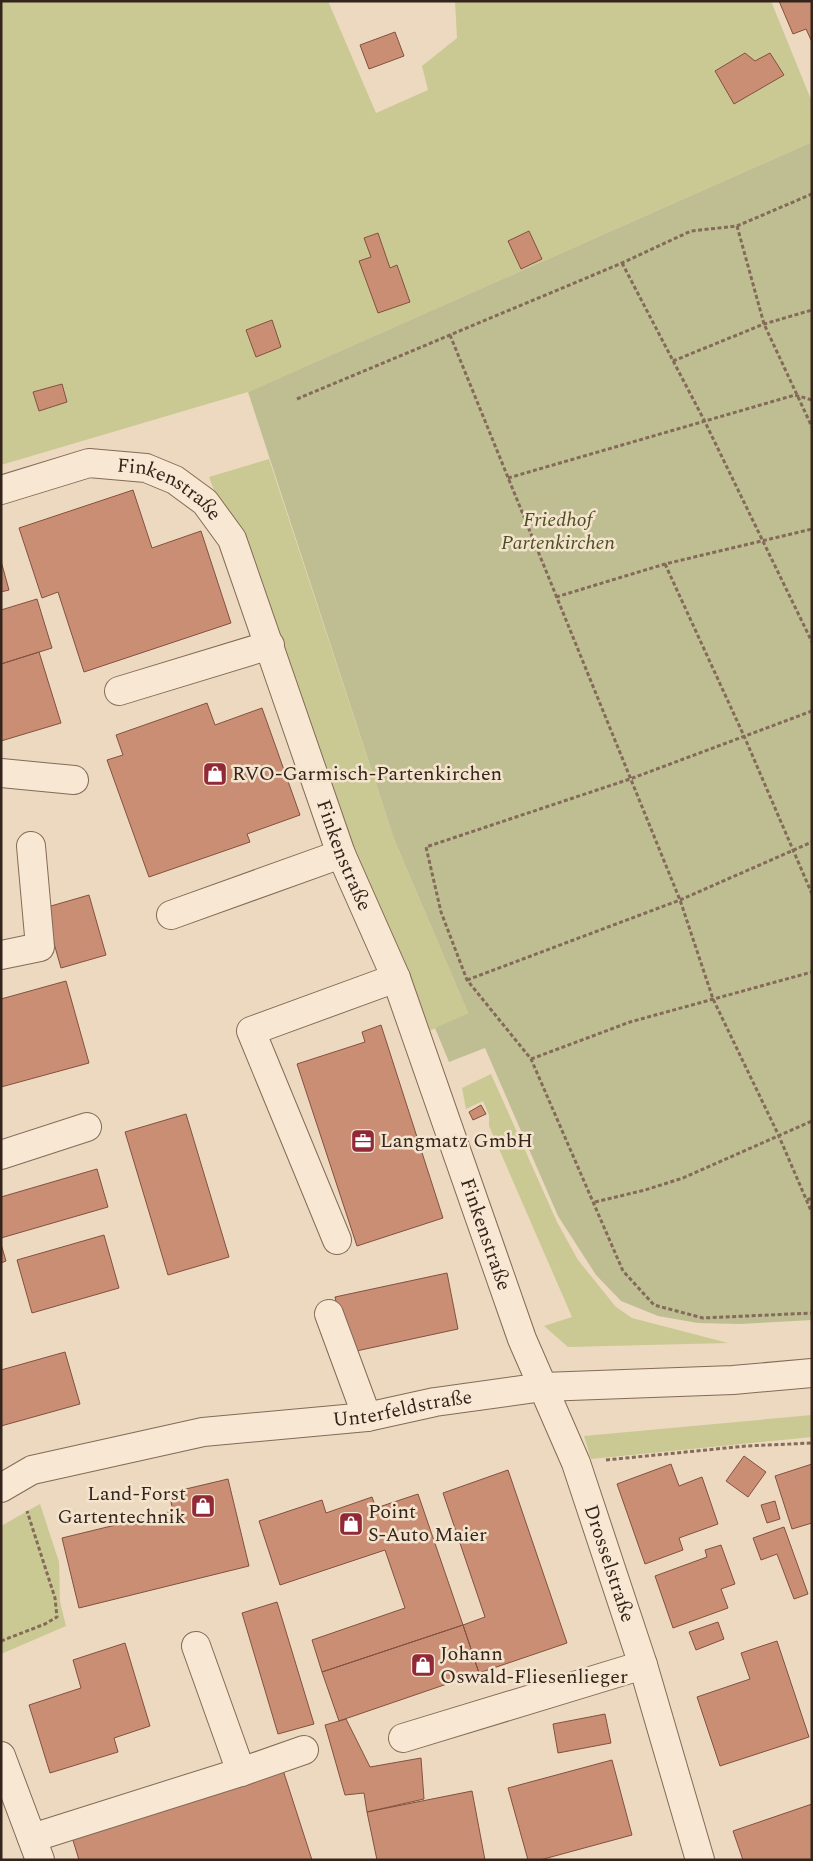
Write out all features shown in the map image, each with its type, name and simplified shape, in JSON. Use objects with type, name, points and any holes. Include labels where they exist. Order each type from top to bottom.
[{"type":"street","name":"Finkenstraße","points":[[1,490],[89,463],[146,468],[175,480],[206,502],[232,539],[341,854],[396,978],[522,1339],[543,1387]]},
{"type":"street","points":[[119,691],[270,645]]},
{"type":"street","points":[[1,773],[74,780]]},
{"type":"street","points":[[1,955],[40,947],[31,846]]},
{"type":"street","points":[[171,915],[341,854]]},
{"type":"street","points":[[337,1240],[251,1031],[396,978]]},
{"type":"street","points":[[1,1155],[87,1127]]},
{"type":"street","points":[[329,1314],[367,1416]]},
{"type":"street","name":"Unterfeldstraße","points":[[1,1488],[32,1470],[203,1432],[367,1416],[435,1402],[543,1387],[733,1380],[812,1373]]},
{"type":"street","name":"Drosselstraße","points":[[543,1387],[576,1463],[643,1665],[700,1860]]},
{"type":"street","points":[[196,1646],[241,1772]]},
{"type":"street","points":[[403,1738],[643,1665]]},
{"type":"street","points":[[1,1756],[36,1849],[304,1750]]},
{"type":"path","points":[[297,399],[622,263],[691,231],[737,226],[812,194]]},
{"type":"path","points":[[737,226],[764,324],[795,395],[812,427]]},
{"type":"path","points":[[622,263],[704,420],[812,642]]},
{"type":"path","points":[[673,361],[764,324],[812,310]]},
{"type":"path","points":[[450,335],[680,900],[712,999],[778,1134],[812,1213]]},
{"type":"path","points":[[508,478],[795,395],[812,400]]},
{"type":"path","points":[[556,597],[665,564],[812,528]]},
{"type":"path","points":[[665,564],[744,736],[812,894]]},
{"type":"path","points":[[812,711],[630,779],[426,847],[441,912],[467,980],[531,1059],[623,1271],[654,1305],[703,1318],[812,1313]]},
{"type":"path","points":[[467,980],[680,900],[812,842]]},
{"type":"path","points":[[531,1059],[630,1022],[812,972]]},
{"type":"path","points":[[594,1202],[645,1190],[683,1178],[727,1160],[778,1134],[812,1121]]},
{"type":"path","points":[[807,1200],[812,1198]]},
{"type":"path","points":[[576,1463],[746,1446],[812,1443]]},
{"type":"path","points":[[1,1642],[45,1624],[57,1617],[55,1598],[27,1511]]},
{"type":"shaded area","points":[[1,1],[328,1],[376,113],[428,90],[422,66],[457,38],[455,1],[771,1],[812,102],[812,142],[248,392],[1,465]]},
{"type":"shaded area","points":[[269,459],[394,839],[468,1013],[425,1033],[209,477]]},
{"type":"shaded area","points":[[491,1074],[557,1222],[578,1260],[616,1307],[632,1318],[728,1343],[568,1347],[544,1326],[572,1317],[489,1126],[489,1115],[483,1101],[466,1109],[462,1088]]},
{"type":"shaded area","points":[[812,1415],[812,1437],[591,1459],[584,1436]]},
{"type":"shaded area","points":[[40,1504],[59,1562],[60,1602],[66,1626],[1,1654],[1,1526]]},
{"type":"green space","name":"Friedhof Partenkirchen","points":[[812,142],[812,1320],[740,1324],[698,1323],[658,1316],[621,1301],[596,1275],[558,1216],[485,1048],[449,1062],[435,1028],[468,1013],[394,839],[248,392]]},
{"type":"building","points":[[779,1],[812,1],[812,42],[806,29],[793,34]]},
{"type":"building","points":[[395,32],[404,56],[369,69],[360,45]]},
{"type":"building","points":[[745,53],[755,61],[770,53],[784,75],[734,104],[715,71]]},
{"type":"building","points":[[529,231],[542,259],[521,269],[508,241]]},
{"type":"building","points":[[378,233],[390,268],[397,265],[410,302],[378,313],[359,261],[371,257],[364,238]]},
{"type":"building","points":[[272,320],[281,347],[256,357],[246,330]]},
{"type":"building","points":[[62,384],[67,402],[39,411],[33,392]]},
{"type":"building","points":[[133,490],[152,548],[201,531],[231,623],[84,672],[58,592],[42,598],[19,528]]},
{"type":"building","points":[[1,561],[9,590],[1,592]]},
{"type":"building","points":[[37,599],[52,648],[1,664],[1,610]]},
{"type":"building","points":[[39,652],[61,723],[1,741],[1,664]]},
{"type":"building","points":[[207,703],[215,725],[262,708],[300,815],[247,834],[250,842],[149,877],[107,760],[123,755],[116,735]]},
{"type":"building","points":[[89,895],[106,955],[61,968],[44,908]]},
{"type":"building","points":[[66,981],[89,1063],[1,1087],[1,999]]},
{"type":"building","points":[[381,1025],[443,1218],[357,1246],[297,1064],[365,1042],[362,1032]]},
{"type":"building","points":[[481,1105],[486,1114],[473,1120],[469,1112]]},
{"type":"building","points":[[186,1114],[229,1257],[168,1275],[125,1132]]},
{"type":"building","points":[[97,1169],[108,1207],[1,1238],[1,1197]]},
{"type":"building","points":[[104,1235],[119,1288],[32,1313],[17,1260]]},
{"type":"building","points":[[1,1244],[6,1261],[1,1263]]},
{"type":"building","points":[[447,1273],[458,1329],[347,1353],[335,1297]]},
{"type":"building","points":[[65,1352],[80,1404],[1,1426],[1,1370]]},
{"type":"building","points":[[744,1456],[766,1472],[748,1497],[726,1481]]},
{"type":"building","points":[[671,1464],[679,1486],[702,1477],[718,1524],[679,1538],[683,1550],[645,1564],[617,1484]]},
{"type":"building","points":[[812,1464],[812,1523],[792,1529],[775,1476]]},
{"type":"building","points":[[508,1470],[567,1643],[479,1673],[463,1625],[485,1617],[443,1493]]},
{"type":"building","points":[[228,1479],[249,1566],[79,1608],[62,1538],[173,1511],[169,1493]]},
{"type":"building","points":[[418,1494],[463,1625],[322,1672],[312,1640],[405,1608],[385,1550],[280,1585],[259,1521],[322,1500],[326,1513],[372,1497],[376,1508]]},
{"type":"building","points":[[775,1501],[780,1519],[767,1523],[761,1505]]},
{"type":"building","points":[[784,1527],[808,1594],[794,1599],[777,1554],[761,1560],[753,1538]]},
{"type":"building","points":[[721,1545],[735,1584],[721,1589],[728,1608],[673,1628],[655,1576],[707,1557],[705,1550]]},
{"type":"building","points":[[277,1602],[314,1724],[278,1734],[242,1613]]},
{"type":"building","points":[[718,1622],[724,1639],[696,1650],[689,1632]]},
{"type":"building","points":[[463,1625],[479,1673],[339,1721],[322,1672]]},
{"type":"building","points":[[777,1641],[809,1737],[720,1766],[697,1697],[750,1679],[741,1653]]},
{"type":"building","points":[[125,1643],[150,1726],[114,1738],[118,1752],[50,1773],[29,1705],[81,1688],[73,1660]]},
{"type":"building","points":[[605,1714],[611,1743],[558,1753],[553,1724]]},
{"type":"building","points":[[346,1719],[370,1767],[421,1758],[424,1799],[367,1812],[364,1793],[345,1795],[325,1725]]},
{"type":"building","points":[[612,1760],[632,1835],[540,1860],[528,1860],[508,1788]]},
{"type":"building","points":[[282,1767],[312,1860],[79,1860],[72,1837]]},
{"type":"building","points":[[472,1791],[485,1860],[377,1860],[367,1812]]},
{"type":"building","points":[[812,1804],[812,1860],[743,1860],[733,1831]]},
{"type":"place","name":"RVO-Garmisch-Partenkirchen","points":[[215,774]]},
{"type":"place","name":"Langmatz GmbH","points":[[363,1141]]},
{"type":"place","name":"Land-Forst Gartentechnik","points":[[203,1506]]},
{"type":"place","name":"Point S-Auto Maier","points":[[351,1524]]},
{"type":"place","name":"Johann Oswald-Fliesenlieger","points":[[423,1665]]}]
